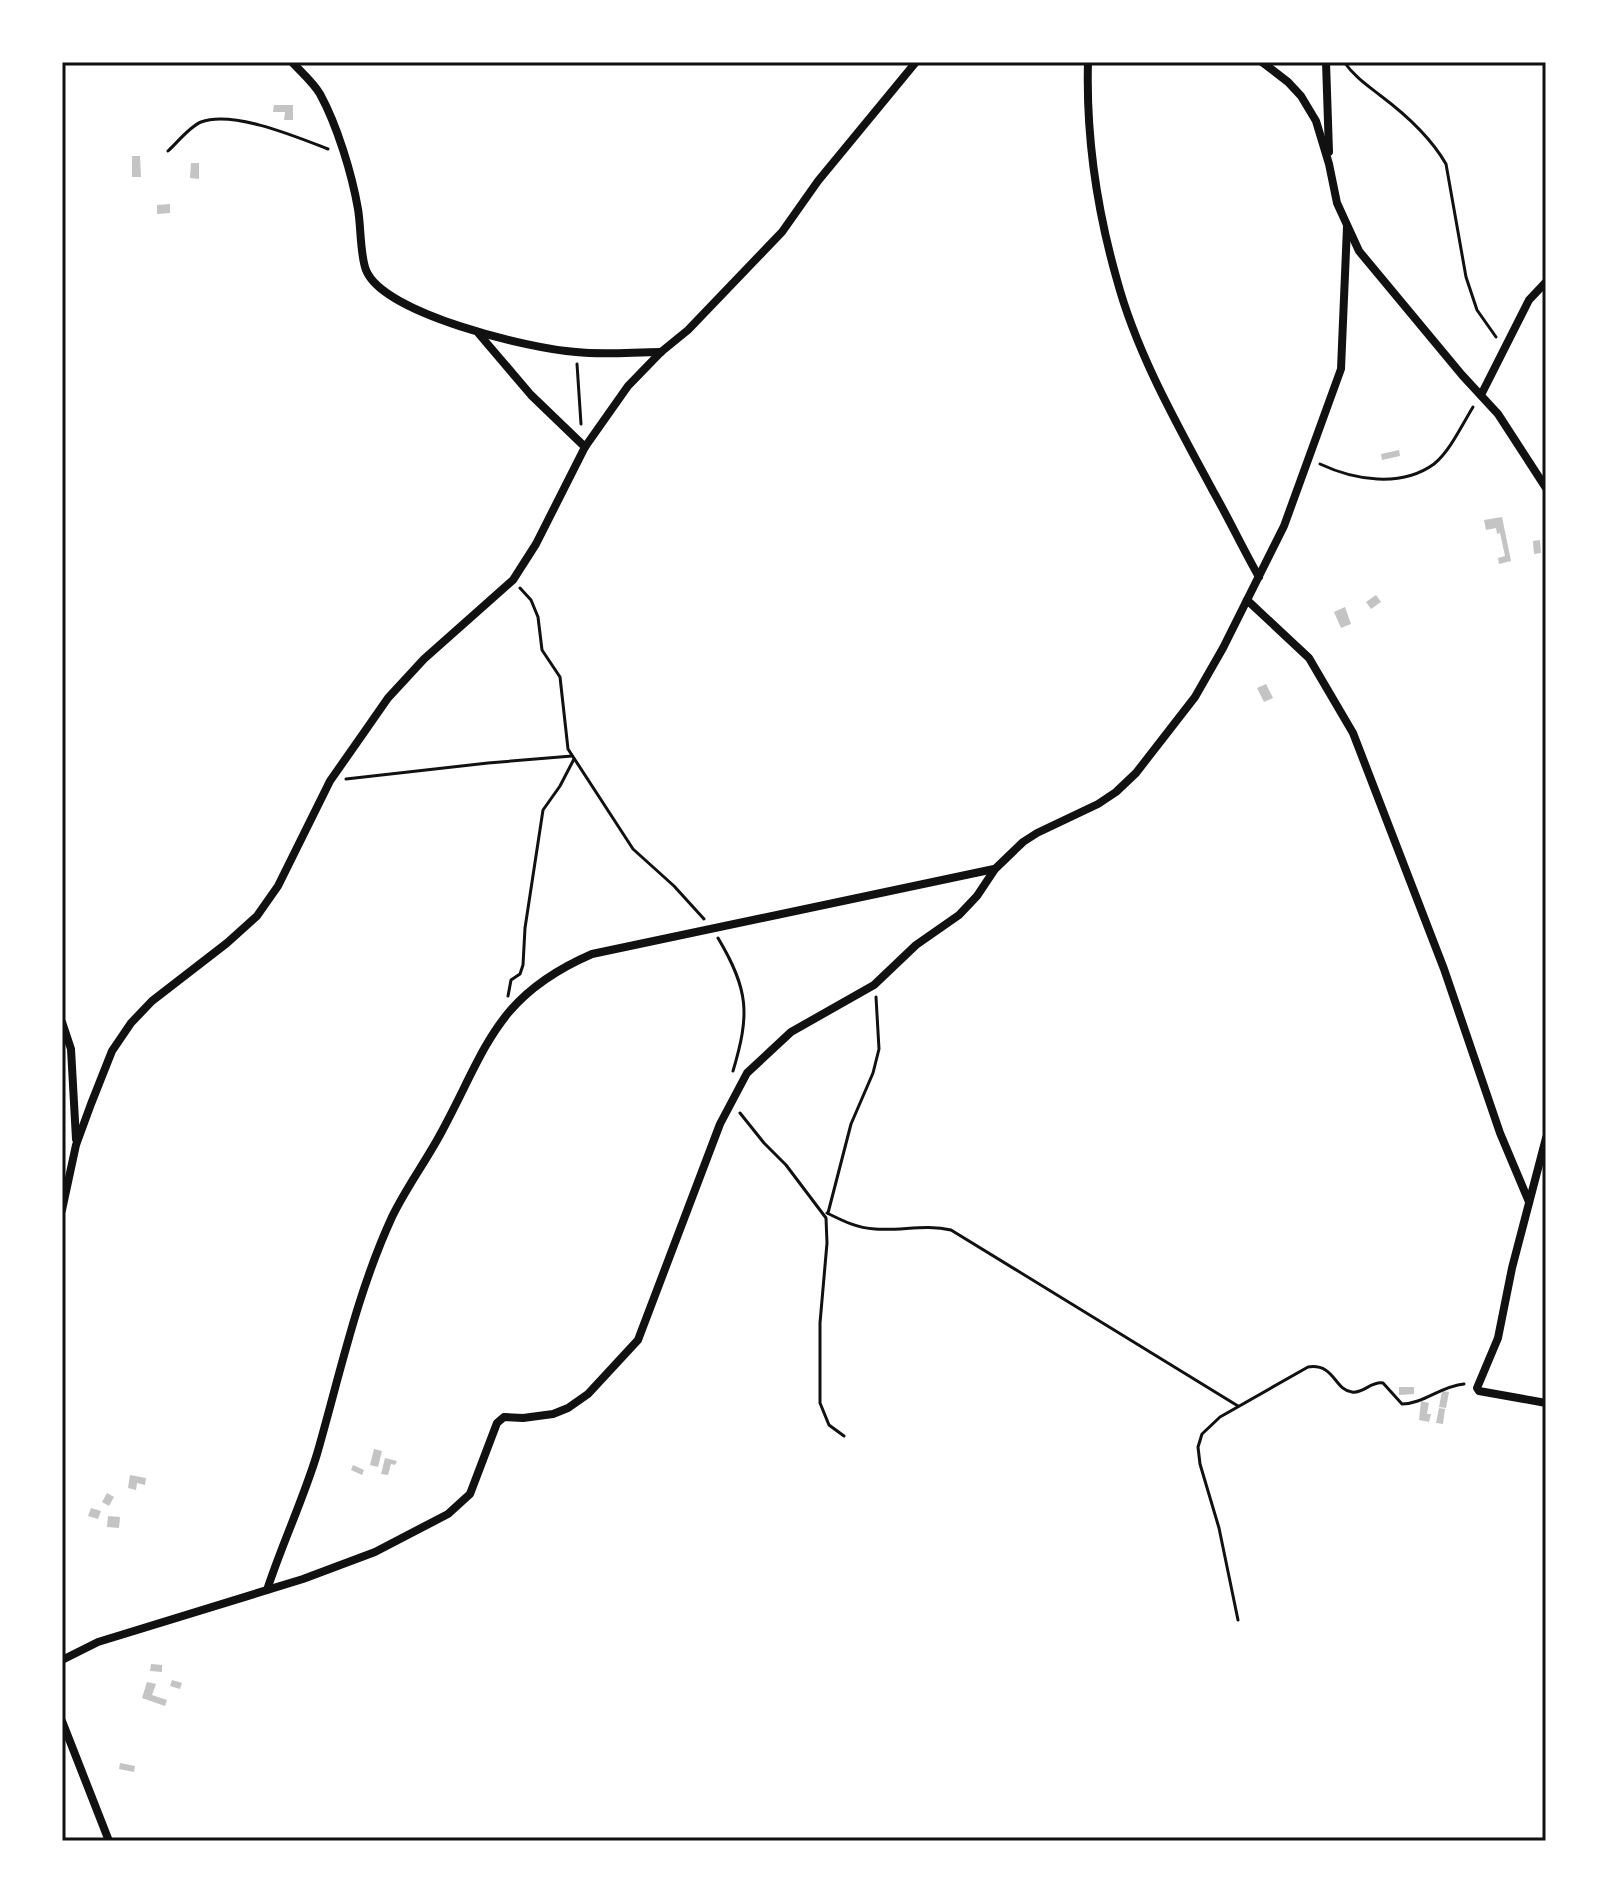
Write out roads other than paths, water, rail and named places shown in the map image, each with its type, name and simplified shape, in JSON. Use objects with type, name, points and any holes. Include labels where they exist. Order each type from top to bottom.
[{"type":"street","points":[[292,62],[318,91],[328,111],[355,192],[365,268],[386,293],[478,333],[576,352],[661,352]]},
{"type":"street","points":[[62,1210],[76,1145],[112,1051],[131,1023],[152,1001],[257,916],[278,886],[330,781],[388,698],[424,659],[513,580],[536,544],[582,444],[628,386],[688,330],[782,232],[818,181],[916,62]]},
{"type":"street","points":[[1088,62],[1090,137],[1117,281],[1133,326],[1175,421],[1259,577]]},
{"type":"street","points":[[1262,62],[1301,96],[1316,121],[1329,164]]},
{"type":"street","points":[[1326,62],[1329,164],[1334,195],[1359,251],[1511,433],[1546,488]]},
{"type":"street","points":[[62,1660],[98,1642],[267,1590],[375,1552],[448,1514],[470,1494],[497,1423],[504,1417],[553,1414],[588,1394],[638,1340],[732,1096],[747,1073],[791,1032],[874,985],[916,945],[959,915],[977,896],[995,869],[1037,833],[1098,804],[1136,773],[1195,697],[1284,526],[1341,369],[1347,227]]},
{"type":"street","points":[[1481,395],[1529,300],[1546,282]]},
{"type":"street","points":[[478,333],[531,395],[582,444]]},
{"type":"street","points":[[1247,600],[1309,658],[1353,733],[1444,969],[1500,1133],[1529,1202]]},
{"type":"street","points":[[267,1590],[317,1452],[354,1314],[391,1220],[488,1040],[507,1011],[524,994],[568,964],[592,954],[995,869]]},
{"type":"street","points":[[62,1022],[71,1049],[76,1145]]},
{"type":"street","points":[[1546,1138],[1512,1268],[1498,1338],[1477,1383],[1479,1391],[1546,1403]]},
{"type":"street","points":[[62,1721],[109,1841]]}]
